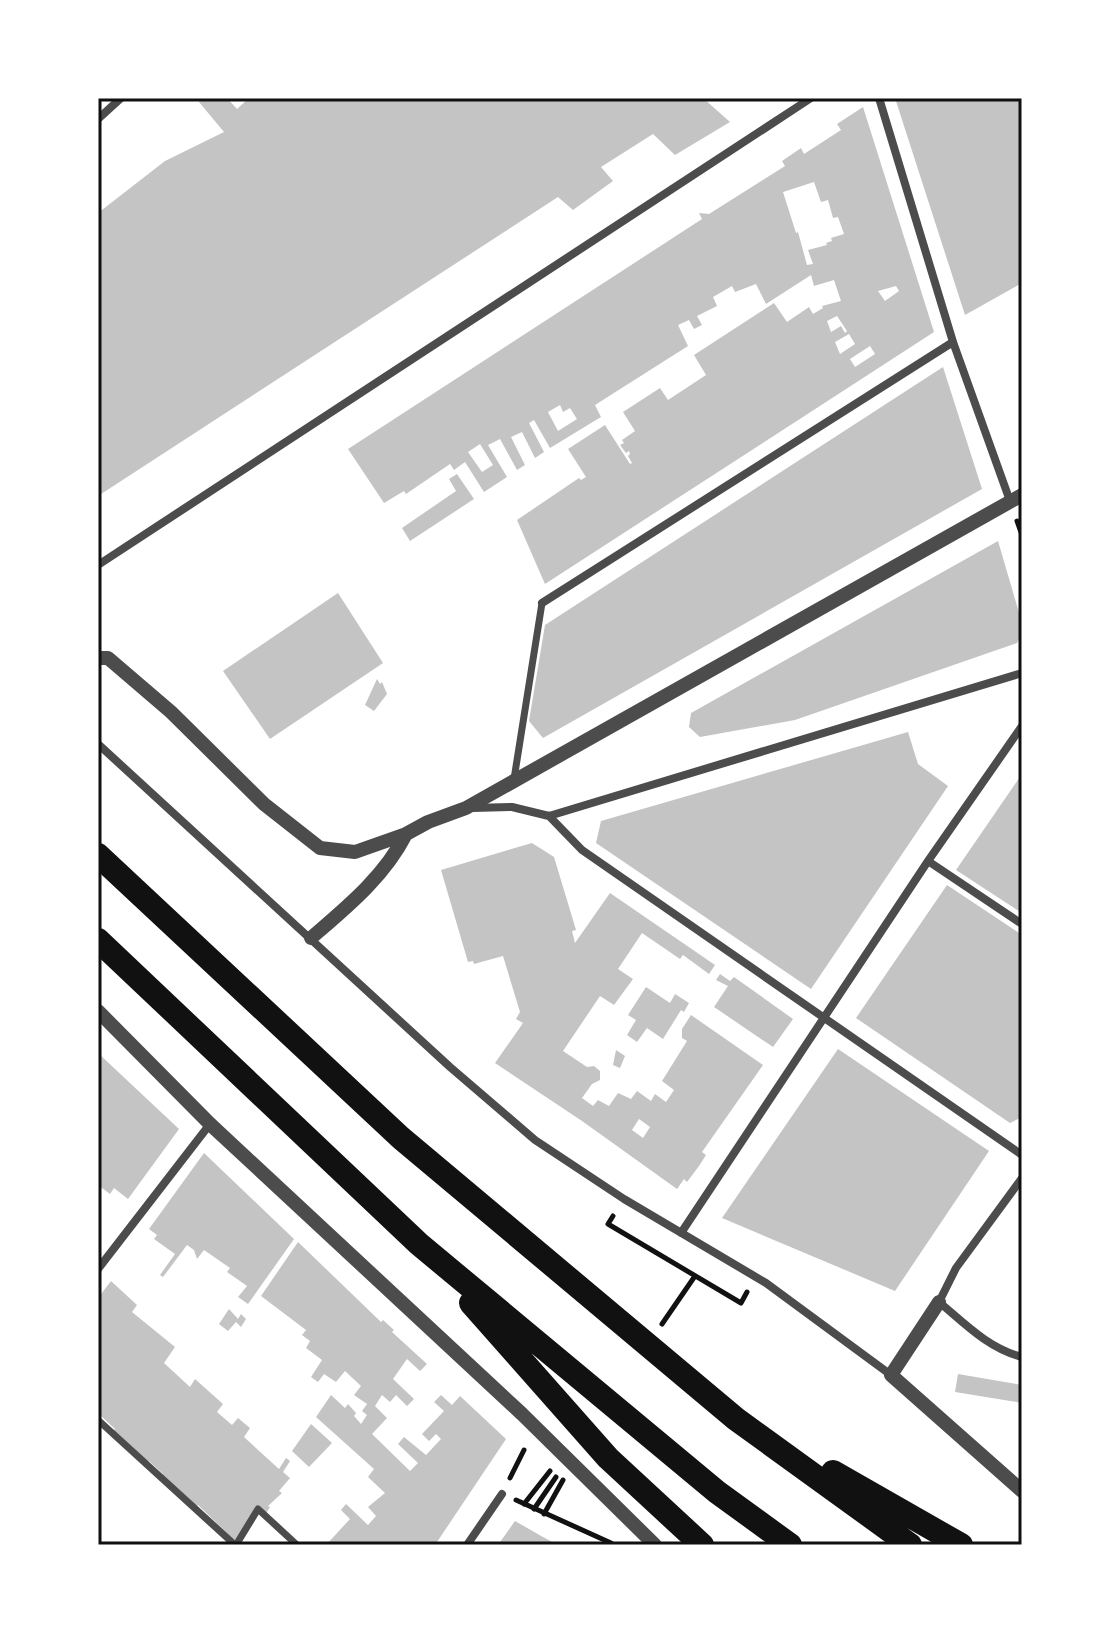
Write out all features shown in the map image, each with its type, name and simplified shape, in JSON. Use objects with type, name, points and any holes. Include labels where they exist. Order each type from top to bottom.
[{"type":"highway","points":[[98,855],[401,1138],[736,1419],[910,1545]]},
{"type":"highway","points":[[98,940],[419,1244],[717,1492],[790,1545]]},
{"type":"highway","points":[[419,1244],[608,1458],[702,1545]]},
{"type":"highway","points":[[736,1419],[961,1545]]},
{"type":"street","points":[[98,119],[121,98]]},
{"type":"street","points":[[98,565],[811,98]]},
{"type":"street","points":[[98,658],[108,658],[171,712],[264,804],[320,848],[355,852],[466,808],[1016,498],[953,342],[879,98]]},
{"type":"street","points":[[513,782],[542,603],[953,342]]},
{"type":"street","points":[[466,808],[512,807],[549,816],[1022,673]]},
{"type":"street","points":[[681,1233],[928,861],[1022,726]]},
{"type":"street","points":[[98,744],[450,1067],[535,1140],[593,1180],[766,1283],[891,1375],[1022,1491]]},
{"type":"street","points":[[549,816],[582,850],[1022,1155]]},
{"type":"street","points":[[311,938],[362,893],[394,858],[406,834]]},
{"type":"street","points":[[928,861],[1022,924]]},
{"type":"street","points":[[98,1011],[210,1124],[522,1414],[655,1545]]},
{"type":"street","points":[[98,1269],[210,1124]]},
{"type":"street","points":[[891,1375],[939,1302],[956,1268],[1022,1178]]},
{"type":"street","points":[[939,1302],[1006,1353],[1022,1357]]},
{"type":"street","points":[[98,1420],[236,1545],[258,1509],[297,1545]]},
{"type":"street","points":[[467,1545],[502,1494]]},
{"type":"path","points":[[1017,520],[1022,535]]},
{"type":"path","points":[[613,1216],[608,1224],[741,1303],[748,1291]]},
{"type":"path","points":[[524,1450],[502,1494],[611,1543]]},
{"type":"path","points":[[524,1504],[552,1469]]},
{"type":"path","points":[[534,1509],[559,1471]]},
{"type":"path","points":[[544,1514],[564,1478]]},
{"type":"building","points":[[202,98],[227,98],[237,109],[249,98],[703,98],[730,122],[675,155],[653,134],[601,167],[613,181],[573,210],[558,197],[98,496],[98,213],[165,161],[224,132],[199,102]]},
{"type":"building","points":[[895,98],[1022,98],[1022,283],[965,315]]},
{"type":"building","points":[[863,107],[934,332],[545,584],[517,520],[579,478],[586,477],[568,449],[605,425],[632,463],[629,451],[626,453],[620,445],[635,431],[623,412],[660,388],[668,400],[706,375],[694,355],[774,303],[787,322],[809,307],[813,314],[822,306],[841,301],[834,280],[814,286],[811,275],[766,304],[756,284],[735,292],[732,286],[713,297],[717,306],[697,316],[702,325],[694,329],[689,320],[678,325],[688,346],[595,405],[601,417],[550,448],[534,420],[529,423],[544,452],[535,458],[522,432],[511,437],[525,465],[517,470],[500,439],[488,445],[507,477],[484,492],[465,462],[454,470],[450,464],[406,494],[404,491],[384,503],[348,449],[702,219],[699,213],[709,214],[785,166],[782,161],[801,148],[804,154],[841,130],[837,124]],"holes":[[[814,182],[821,202],[828,200],[833,218],[838,217],[844,234],[831,238],[827,245],[808,250],[813,264],[807,265],[783,192]],[[896,286],[899,291],[885,301],[878,291]],[[837,316],[847,331],[845,333],[841,326],[831,332],[827,321]],[[849,334],[855,344],[840,354],[835,342]],[[870,346],[875,354],[855,367],[850,359]],[[560,405],[563,412],[570,408],[577,419],[558,431],[548,412]],[[480,444],[493,465],[482,472],[468,452]]]},
{"type":"building","points":[[943,367],[982,489],[543,738],[529,721],[545,625]]},
{"type":"building","points":[[457,474],[474,499],[410,541],[402,528],[456,491],[449,479]]},
{"type":"building","points":[[998,541],[1022,623],[1022,634],[1017,643],[795,720],[700,737],[689,727],[691,713]]},
{"type":"building","points":[[338,593],[383,663],[270,739],[223,671]]},
{"type":"building","points":[[377,679],[380,684],[382,682],[387,694],[374,711],[365,705]]},
{"type":"building","points":[[908,732],[918,764],[948,786],[811,989],[596,843],[601,821]]},
{"type":"building","points":[[1022,774],[1022,913],[956,870]]},
{"type":"building","points":[[532,843],[554,857],[576,930],[572,931],[575,943],[610,893],[715,965],[709,974],[683,955],[680,959],[642,933],[618,969],[633,979],[614,1005],[600,996],[563,1051],[587,1067],[594,1066],[600,1071],[600,1080],[592,1084],[582,1098],[593,1106],[598,1100],[609,1106],[618,1093],[631,1099],[637,1091],[651,1101],[655,1094],[666,1102],[674,1090],[662,1081],[687,1041],[682,1038],[682,1029],[691,1015],[763,1065],[702,1152],[706,1155],[687,1182],[684,1179],[677,1189],[495,1063],[523,1023],[516,1019],[520,1012],[503,956],[474,964],[473,961],[468,962],[441,870]],"holes":[[[639,1119],[650,1127],[643,1138],[632,1130]]]},
{"type":"building","points":[[947,885],[1022,935],[1022,1117],[1010,1123],[856,1018]]},
{"type":"building","points":[[720,974],[730,981],[734,977],[793,1019],[773,1047],[714,1007],[728,986],[716,980]]},
{"type":"building","points":[[646,987],[670,1003],[675,994],[689,1003],[663,1039],[647,1028],[637,1042],[627,1035],[636,1020],[628,1015]]},
{"type":"building","points":[[838,1049],[989,1151],[895,1291],[722,1218]]},
{"type":"building","points":[[616,1050],[625,1056],[620,1068],[613,1065]]},
{"type":"building","points":[[98,1053],[179,1129],[128,1199],[114,1188],[110,1194],[98,1185],[98,1163],[101,1159],[98,1156]]},
{"type":"building","points":[[204,1153],[294,1239],[248,1304],[238,1297],[247,1286],[227,1272],[230,1268],[204,1250],[197,1259],[194,1250],[187,1245],[163,1277],[160,1275],[175,1254],[154,1239],[157,1235],[149,1229]]},
{"type":"building","points":[[298,1242],[427,1364],[420,1371],[407,1359],[393,1379],[414,1399],[407,1406],[396,1395],[390,1402],[382,1395],[375,1406],[387,1418],[372,1434],[410,1471],[418,1463],[398,1444],[404,1437],[426,1455],[441,1439],[436,1434],[429,1441],[422,1434],[444,1411],[434,1402],[441,1395],[452,1405],[460,1396],[506,1439],[435,1545],[326,1545],[350,1519],[341,1510],[346,1504],[368,1525],[376,1516],[368,1507],[385,1493],[368,1477],[374,1469],[316,1417],[331,1395],[345,1408],[348,1404],[361,1424],[367,1415],[362,1411],[367,1404],[354,1395],[361,1386],[345,1371],[336,1382],[324,1374],[318,1382],[311,1377],[322,1360],[306,1348],[310,1341],[302,1335],[306,1330],[261,1296]]},
{"type":"building","points":[[111,1281],[137,1305],[132,1312],[175,1347],[164,1363],[190,1387],[195,1379],[223,1404],[217,1412],[232,1425],[238,1418],[250,1428],[244,1437],[279,1469],[286,1458],[290,1461],[283,1472],[290,1478],[279,1491],[282,1493],[268,1506],[265,1515],[258,1509],[236,1545],[198,1505],[195,1508],[161,1477],[163,1474],[149,1461],[146,1464],[112,1432],[115,1429],[101,1416],[98,1419],[98,1298]]},
{"type":"building","points":[[229,1309],[238,1319],[241,1314],[246,1319],[241,1327],[236,1322],[228,1331],[219,1324]]},
{"type":"building","points":[[958,1374],[1022,1385],[1022,1403],[955,1392]]},
{"type":"building","points":[[311,1424],[332,1443],[309,1467],[292,1451]]},
{"type":"building","points":[[515,1521],[543,1537],[558,1545],[498,1545]]}]
